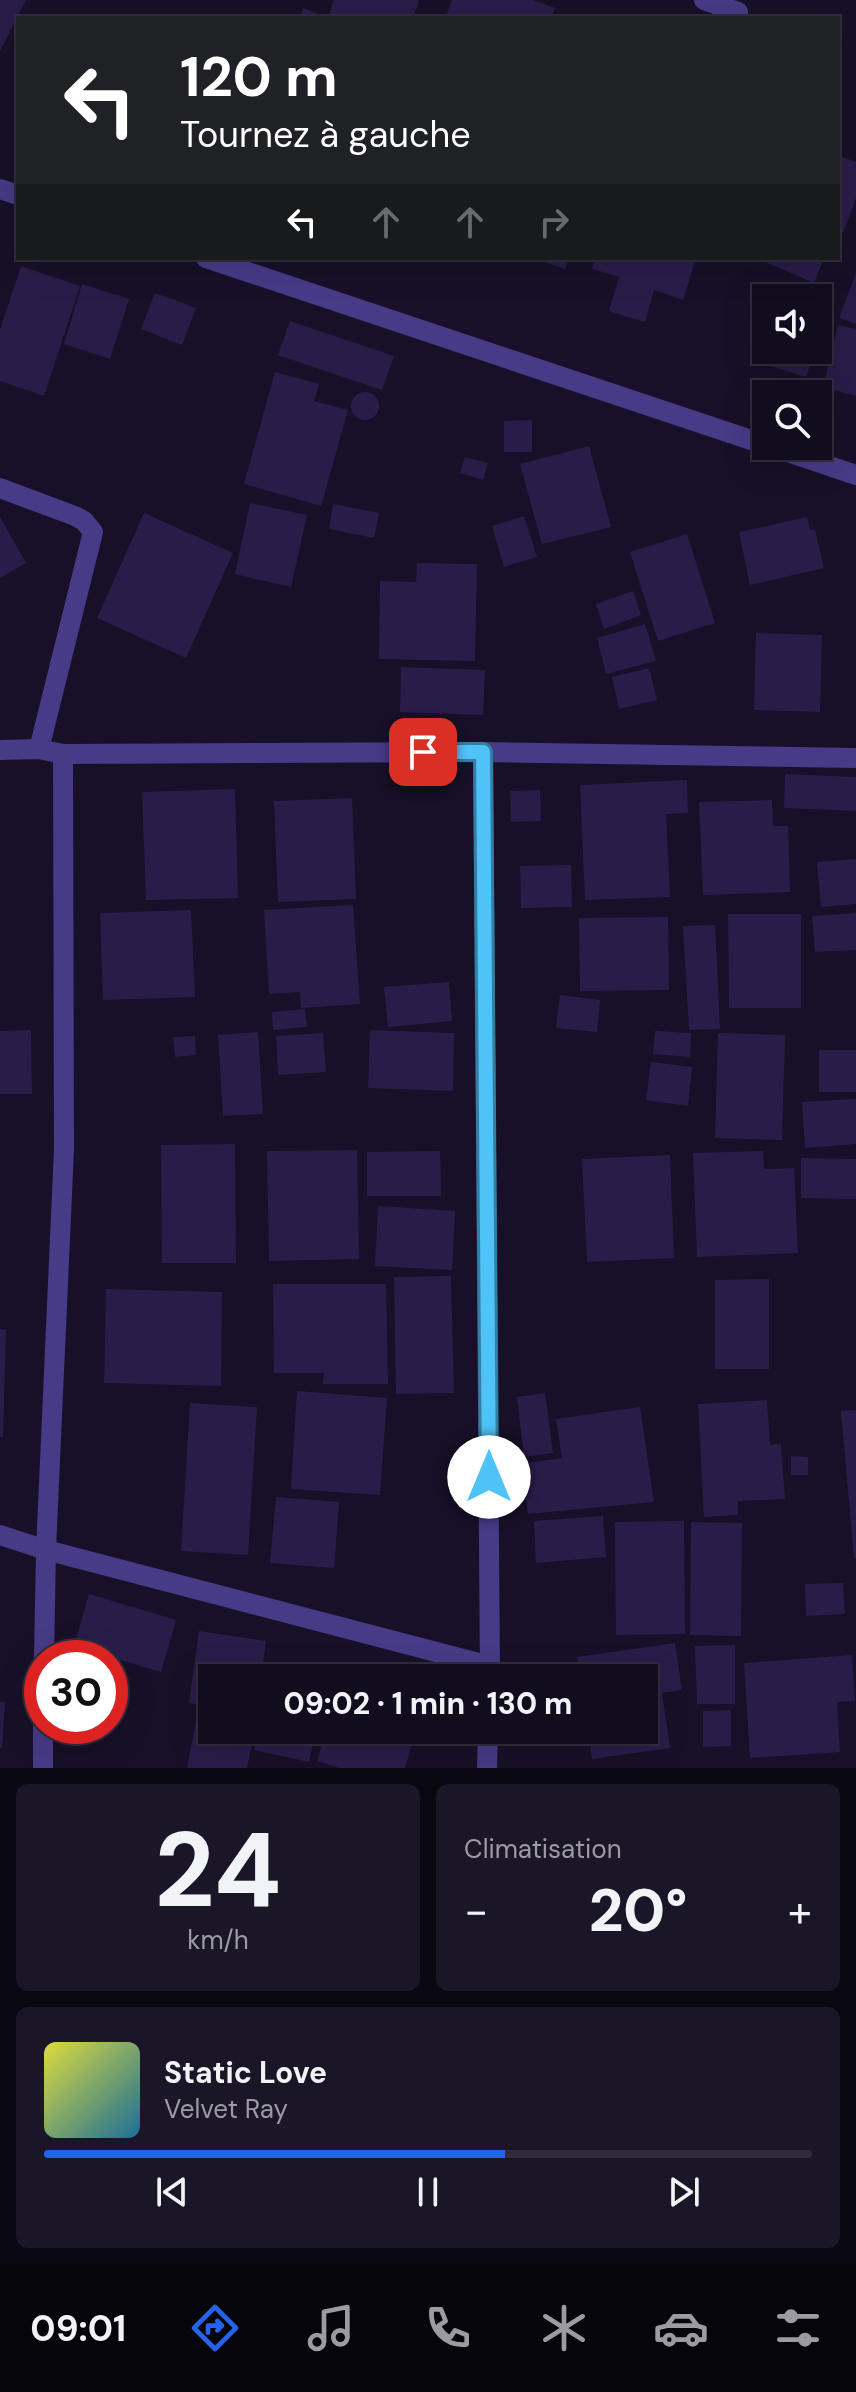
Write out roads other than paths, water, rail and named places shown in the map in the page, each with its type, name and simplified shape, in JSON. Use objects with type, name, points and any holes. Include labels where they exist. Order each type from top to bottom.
[{"type":"street","points":[[704,0],[738,12]]},
{"type":"street","points":[[212,260],[752,440]]},
{"type":"street","points":[[812,460],[856,475]]},
{"type":"street","points":[[0,488],[75,516],[93,532],[39,749]]},
{"type":"street","points":[[0,750],[39,749],[63,754],[483,752],[856,758]]},
{"type":"street","points":[[483,752],[490,1664]]},
{"type":"street","points":[[44,1640],[64,1149],[63,754]]},
{"type":"street","points":[[0,1535],[461,1664]]},
{"type":"street","points":[[43,1744],[43,1768]]},
{"type":"street","points":[[487,1768],[488,1744]]}]
